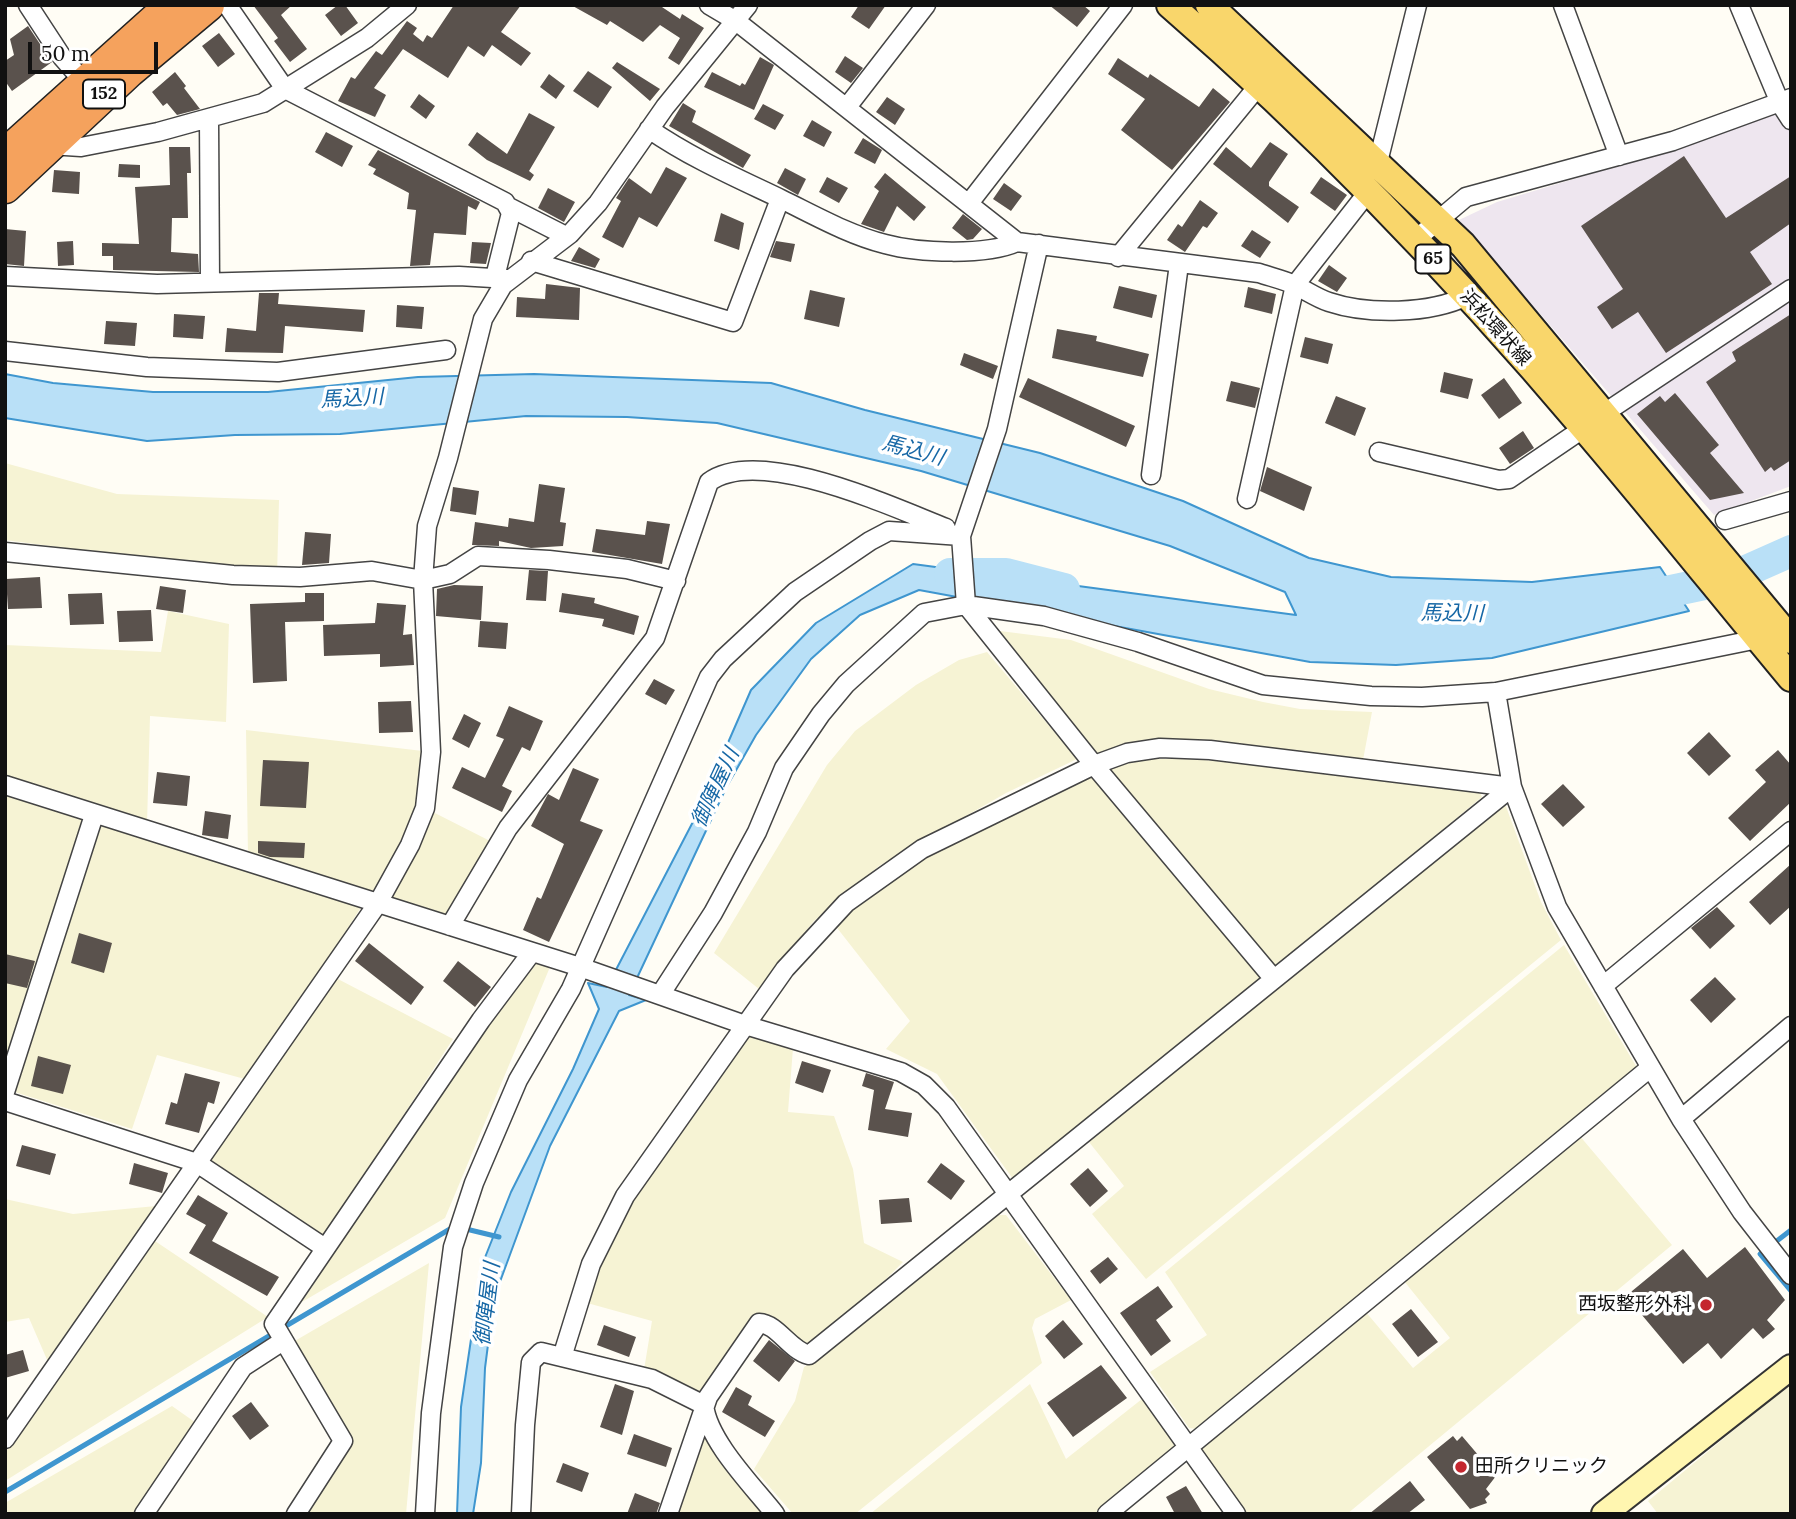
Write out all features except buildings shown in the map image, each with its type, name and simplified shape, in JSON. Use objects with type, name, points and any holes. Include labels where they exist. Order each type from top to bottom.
[{"type":"highway","name":"152","points":[[5,155],[172,5]]},
{"type":"highway","name":"152","points":[[5,187],[129,71],[208,5]]},
{"type":"main road","name":"浜松環状線","points":[[1170,5],[1259,85],[1368,192],[1467,296],[1699,529],[1771,635],[1791,678]]},
{"type":"main road","name":"浜松環状線","points":[[1209,5],[1378,162],[1462,245],[1594,421],[1673,536],[1771,635]]},
{"type":"street","points":[[28,5],[62,57],[84,82]]},
{"type":"street","points":[[227,5],[285,89],[496,196],[507,206],[566,236]]},
{"type":"street","points":[[50,145],[81,147],[209,119],[263,103],[368,38],[407,5]]},
{"type":"street","points":[[709,5],[736,21],[970,202],[1017,242]]},
{"type":"street","points":[[5,276],[97,283],[502,278],[566,236],[598,203],[649,129],[748,5]]},
{"type":"street","points":[[847,107],[926,5]]},
{"type":"street","points":[[970,202],[1123,5]]},
{"type":"street","points":[[1378,162],[1417,5]]},
{"type":"street","points":[[1563,5],[1619,156]]},
{"type":"street","points":[[1739,5],[1785,101],[1791,120]]},
{"type":"street","points":[[1118,257],[1259,85]]},
{"type":"street","points":[[1415,240],[1466,197],[1673,141],[1785,101]]},
{"type":"street","points":[[209,119],[210,282]]},
{"type":"street","points":[[649,129],[680,150],[780,199],[892,246],[958,250],[1004,248],[1017,242],[1039,244],[1118,257],[1259,273],[1295,285],[1326,301],[1379,309],[1422,309],[1450,304],[1467,296]]},
{"type":"street","points":[[1247,499],[1295,285],[1368,192]]},
{"type":"street","points":[[531,261],[733,322],[780,199]]},
{"type":"street","points":[[6,1436],[378,903],[410,845],[425,808],[431,752],[423,580],[427,526],[448,458],[482,319],[502,278],[511,213],[507,206]]},
{"type":"street","points":[[1039,244],[998,429],[964,529],[966,605],[1094,765],[1273,978]]},
{"type":"street","points":[[1151,475],[1179,264]]},
{"type":"street","points":[[1379,452],[1499,480],[1509,479],[1791,289]]},
{"type":"street","points":[[5,351],[147,367],[278,372],[446,350]]},
{"type":"street","points":[[450,926],[508,828],[655,638],[705,490],[709,482],[721,472],[742,469],[816,480],[964,529]]},
{"type":"street","points":[[1725,520],[1791,501]]},
{"type":"street","points":[[425,1514],[431,1413],[453,1247],[474,1183],[518,1080],[584,968],[683,732],[709,677],[723,659],[795,592],[889,531],[964,529]]},
{"type":"street","points":[[5,553],[47,554],[233,575],[300,577],[372,571],[423,580],[450,574],[478,556],[549,560],[627,569],[676,581]]},
{"type":"street","points":[[656,993],[725,890],[757,832],[784,768],[821,714],[846,684],[924,613],[966,605],[1071,622],[1263,685],[1396,697],[1496,692],[1771,635]]},
{"type":"street","points":[[1496,692],[1513,787],[1552,898],[1681,1119],[1768,1248],[1791,1275]]},
{"type":"street","points":[[563,1354],[591,1264],[625,1196],[745,1025],[810,938],[865,888],[922,849],[1094,765],[1128,753],[1149,750],[1210,750],[1513,787]]},
{"type":"street","points":[[5,785],[584,968],[745,1025],[886,1067],[918,1081],[946,1107],[1236,1514]]},
{"type":"street","points":[[668,1514],[704,1405],[759,1323],[767,1324],[798,1352],[809,1355],[1513,787]]},
{"type":"street","points":[[5,1092],[94,815]]},
{"type":"street","points":[[1603,986],[1791,831]]},
{"type":"street","points":[[296,1514],[342,1441],[274,1324],[532,952]]},
{"type":"street","points":[[1681,1119],[1791,1026]]},
{"type":"street","points":[[1107,1514],[1650,1068]]},
{"type":"street","points":[[5,1101],[197,1163],[325,1248]]},
{"type":"street","points":[[144,1514],[243,1367],[283,1341]]},
{"type":"street","points":[[521,1514],[524,1425],[531,1362],[541,1352],[563,1354],[652,1379],[704,1405]]},
{"type":"street","points":[[1604,1514],[1791,1367]]},
{"type":"street","points":[[704,1405],[705,1416],[720,1442],[775,1514]]},
{"type":"shaded area","points":[[1791,107],[1791,486],[1714,515],[1459,220],[1497,202],[1704,140]]},
{"type":"shaded area","points":[[5,463],[117,494],[279,500],[277,576],[5,540]]},
{"type":"shaded area","points":[[168,611],[229,624],[226,722],[150,716],[147,824],[5,784],[5,645],[161,652]]},
{"type":"shaded area","points":[[1000,631],[1071,640],[1209,689],[1263,702],[1300,709],[1372,712],[1363,760],[1209,741],[1146,741],[1096,754]]},
{"type":"shaded area","points":[[987,652],[1077,759],[1006,793],[879,866],[814,921],[759,989],[714,953],[827,765],[855,731],[916,685],[959,660]]},
{"type":"shaded area","points":[[246,730],[431,752],[425,808],[498,845],[453,921],[363,904],[252,1081],[157,1055],[132,1129],[5,1089],[5,786],[248,855]]},
{"type":"shaded area","points":[[1152,759],[1194,759],[1287,768],[1480,793],[1482,797],[1275,968],[1105,768]]},
{"type":"shaded area","points":[[1093,776],[1259,971],[1259,984],[1013,1179],[937,1074],[886,1049],[910,1021],[834,924],[919,860]]},
{"type":"shaded area","points":[[1504,801],[1541,902],[1561,940],[1146,1279],[1092,1214],[1124,1186],[1089,1142]]},
{"type":"shaded area","points":[[1564,945],[1639,1071],[1197,1429],[1189,1428],[1150,1372],[1207,1335],[1165,1272]]},
{"type":"shaded area","points":[[532,952],[550,967],[445,1218],[302,1302]]},
{"type":"shaded area","points":[[336,978],[453,1039],[323,1239],[206,1161]]},
{"type":"shaded area","points":[[745,1035],[793,1048],[788,1112],[834,1116],[853,1169],[864,1243],[903,1262],[814,1352],[767,1324],[708,1397],[643,1376],[652,1321],[580,1301],[638,1189]]},
{"type":"shaded area","points":[[1579,1135],[1672,1245],[1347,1514],[1247,1514],[1201,1450],[1202,1446],[1365,1311],[1413,1368],[1450,1338],[1404,1281]]},
{"type":"shaded area","points":[[5,1199],[73,1214],[156,1206],[48,1362],[29,1318],[5,1322]]},
{"type":"shaded area","points":[[997,1215],[1006,1215],[1071,1300],[1035,1319],[1032,1328],[1042,1363],[855,1514],[793,1514],[754,1469],[795,1401],[804,1367],[852,1333]]},
{"type":"shaded area","points":[[152,1239],[268,1317],[5,1481],[5,1453]]},
{"type":"shaded area","points":[[429,1263],[406,1514],[304,1514],[351,1442],[293,1342]]},
{"type":"shaded area","points":[[1791,1383],[1791,1514],[1658,1514],[1648,1501]]},
{"type":"shaded area","points":[[1030,1384],[1066,1459],[1142,1399],[1177,1448],[1097,1514],[870,1514]]},
{"type":"shaded area","points":[[172,1406],[199,1425],[137,1514],[5,1514],[5,1503]]},
{"type":"shaded area","points":[[703,1432],[766,1514],[677,1514]]},
{"type":"water","points":[[5,374],[53,383],[153,392],[268,392],[418,377],[534,374],[771,383],[865,410],[1040,453],[1183,501],[1309,558],[1391,577],[1532,582],[1660,567],[1689,611],[1492,658],[1396,665],[1310,662],[919,590],[860,615],[811,659],[756,735],[726,788],[629,995],[646,1000],[619,1011],[550,1146],[494,1298],[485,1368],[481,1463],[473,1514],[457,1514],[461,1407],[482,1265],[511,1192],[573,1069],[599,1009],[588,983],[607,987],[696,816],[751,690],[816,623],[913,564],[1296,615],[1285,592],[1170,546],[921,471],[717,423],[627,417],[526,416],[340,434],[235,435],[147,441],[5,418]]},
{"type":"waterway","name":"馬込川","points":[[1633,599],[1728,579],[1791,551]]},
{"type":"waterway","name":"御陣屋川","points":[[950,574],[1006,574],[1064,589]]},
{"type":"waterway","points":[[5,1492],[450,1229]]},
{"type":"waterway","points":[[466,1229],[499,1237]]},
{"type":"waterway","points":[[1791,1230],[1760,1254],[1791,1291]]},
{"type":"place","name":"西坂整形外科","points":[[1706,1305]]},
{"type":"place","name":"田所クリニック","points":[[1461,1467]]}]
